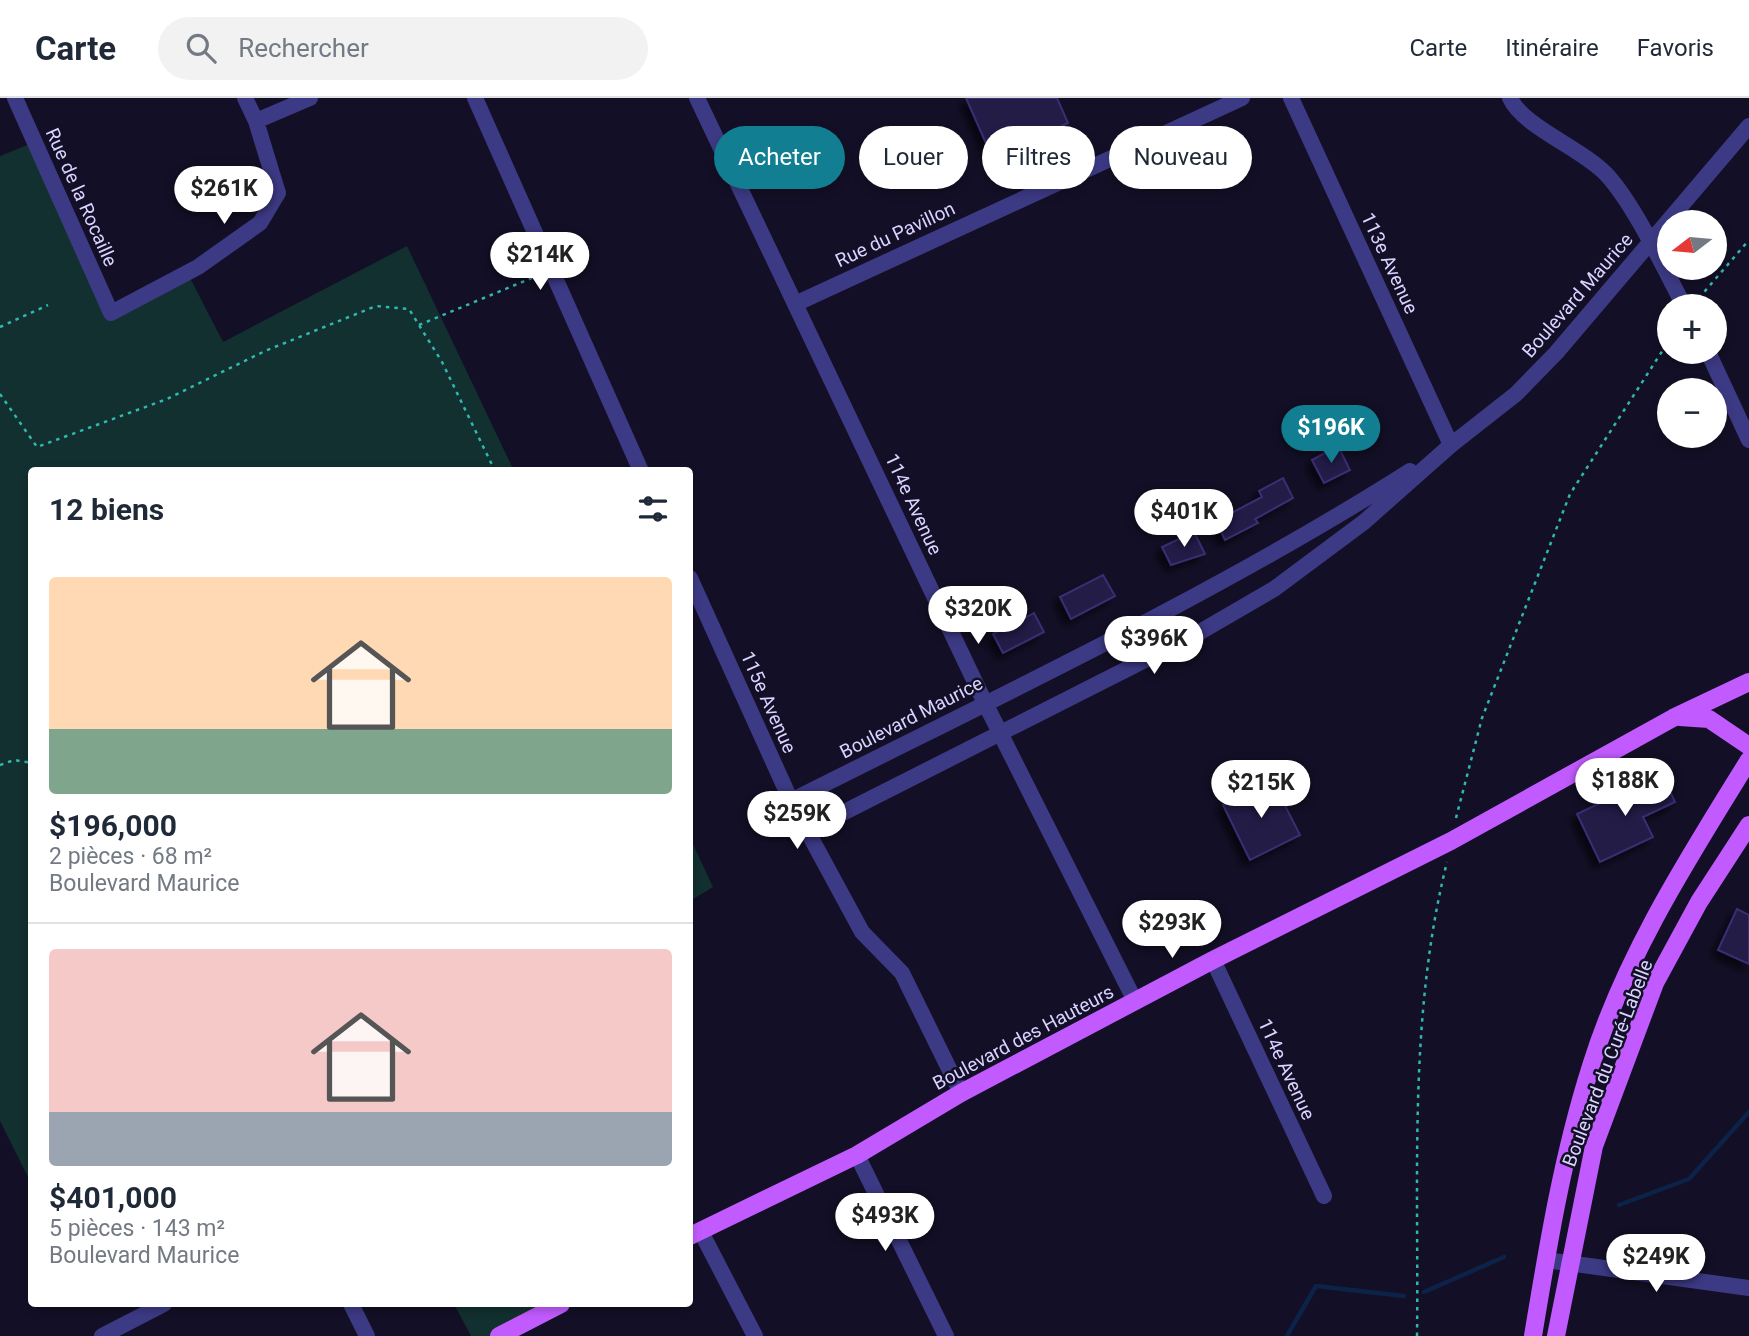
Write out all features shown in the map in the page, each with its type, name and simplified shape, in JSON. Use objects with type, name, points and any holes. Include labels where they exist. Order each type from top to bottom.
[{"type":"main road","name":"Boulevard des Hauteurs","points":[[695,1233],[857,1155],[961,1093],[1213,960],[1451,841],[1673,718],[1749,682]]},
{"type":"main road","points":[[1673,718],[1709,719],[1749,746]]},
{"type":"main road","name":"Boulevard du Curé-Labelle","points":[[1532,1336],[1563,1169],[1591,1064],[1625,979],[1672,885],[1749,760]]},
{"type":"main road","name":"Boulevard du Curé-Labelle","points":[[1556,1336],[1594,1146],[1655,983],[1699,902],[1749,825]]},
{"type":"main road","points":[[499,1336],[555,1307]]},
{"type":"street","name":"Rue de la Rocaille","points":[[15,98],[111,313],[198,267],[260,223],[278,194],[256,121]]},
{"type":"street","points":[[245,98],[256,121],[310,98]]},
{"type":"street","points":[[475,98],[639,467]]},
{"type":"street","name":"114e Avenue","points":[[697,98],[985,703],[1135,1001]]},
{"type":"street","name":"Rue du Pavillon","points":[[795,304],[1242,98]]},
{"type":"street","name":"113e Avenue","points":[[1291,98],[1451,445]]},
{"type":"street","points":[[1510,98],[1536,126],[1586,154],[1609,177],[1678,294]]},
{"type":"street","name":"Boulevard Maurice","points":[[807,831],[1174,645],[1274,589],[1364,522],[1451,445],[1516,394],[1749,126]]},
{"type":"street","points":[[1713,364],[1749,440]]},
{"type":"street","name":"Boulevard Maurice","points":[[791,801],[1163,614],[1328,523],[1451,445]]},
{"type":"street","name":"115e Avenue","points":[[693,585],[791,801],[862,932],[902,973],[961,1093]]},
{"type":"street","points":[[1163,614],[1174,645]]},
{"type":"street","name":"114e Avenue","points":[[1213,960],[1324,1196]]},
{"type":"street","points":[[857,1155],[946,1336]]},
{"type":"street","points":[[695,1233],[755,1336]]},
{"type":"street","points":[[1546,1260],[1749,1288]]},
{"type":"street","points":[[102,1336],[158,1307]]},
{"type":"street","points":[[352,1307],[367,1336]]},
{"type":"path","points":[[1702,294],[1749,240]]},
{"type":"path","points":[[419,325],[550,270]]},
{"type":"path","points":[[0,327],[48,305]]},
{"type":"path","points":[[0,394],[37,447],[167,399],[265,351],[376,306],[409,309],[442,362],[493,467]]},
{"type":"path","points":[[1454,826],[1482,718],[1570,494],[1657,359]]},
{"type":"path","points":[[0,765],[14,760],[28,762]]},
{"type":"path","points":[[1417,1336],[1420,1060],[1434,921],[1448,858]]},
{"type":"green space","points":[[35,142],[111,315],[188,274],[223,342],[407,246],[512,467],[28,467],[28,1177],[0,1121],[0,156]]},
{"type":"green space","points":[[693,844],[713,887],[693,899]]},
{"type":"green space","points":[[456,1307],[549,1307],[493,1336],[471,1336]]},
{"type":"building","points":[[966,98],[1057,98],[1068,123],[1062,126],[982,126],[982,134]]},
{"type":"building","points":[[1338,446],[1350,470],[1324,483],[1312,460]]},
{"type":"building","points":[[1283,478],[1293,498],[1255,519],[1258,523],[1225,540],[1216,521],[1262,497],[1259,491]]},
{"type":"building","points":[[1194,532],[1205,554],[1171,565],[1162,547]]},
{"type":"building","points":[[1103,575],[1115,596],[1071,619],[1060,597]]},
{"type":"building","points":[[1034,613],[1044,632],[1003,653],[993,634]]},
{"type":"building","points":[[1662,774],[1675,802],[1643,817],[1653,837],[1600,862],[1577,814]]},
{"type":"building","points":[[1272,780],[1300,835],[1250,860],[1223,805]]},
{"type":"building","points":[[1737,909],[1749,915],[1749,964],[1718,950]]},
{"type":"waterway","points":[[1619,1205],[1689,1179],[1749,1112]]},
{"type":"waterway","points":[[1424,1292],[1504,1257]]},
{"type":"waterway","points":[[1287,1336],[1316,1286],[1404,1296]]}]
